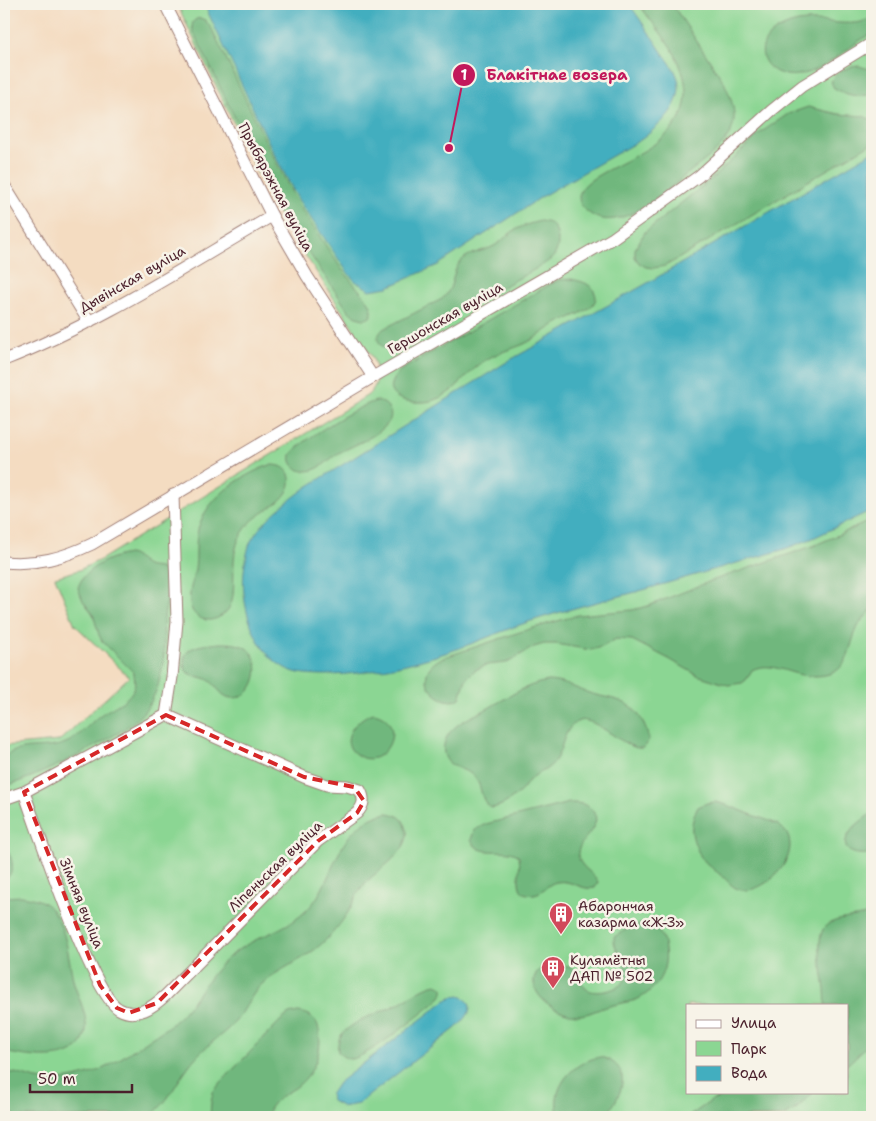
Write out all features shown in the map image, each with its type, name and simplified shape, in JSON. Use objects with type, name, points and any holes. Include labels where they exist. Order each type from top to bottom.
[{"type":"street","name":"Прыбярэжная вуліца","points":[[165,4],[272,216],[307,276],[373,377]]},
{"type":"street","name":"Гершонская вуліца","points":[[4,562],[36,563],[73,554],[92,544],[373,377],[613,238],[699,176],[772,110],[802,86],[872,43]]},
{"type":"street","points":[[4,185],[90,322]]},
{"type":"street","name":"Дывінская вуліца","points":[[4,360],[90,322],[272,216]]},
{"type":"street","points":[[4,799],[24,792],[166,716],[172,678],[176,621],[173,495]]},
{"type":"street","name":"Ліпеньская вуліца","points":[[129,1013],[149,1009],[158,1003],[318,841],[357,813],[364,801],[360,790],[354,787],[327,785],[304,777],[166,716]]},
{"type":"street","name":"Зімняя вуліца","points":[[24,792],[65,903],[100,986],[108,999],[117,1008],[129,1013]]},
{"type":"highlighted area","points":[[166,715],[304,777],[354,787],[364,801],[357,813],[318,841],[157,1003],[129,1013],[117,1008],[100,985],[24,792]]},
{"type":"green space","points":[[177,4],[872,4],[872,1117],[4,1117],[4,746],[59,741],[129,677],[75,625],[55,577],[79,570],[102,559],[368,395],[375,386],[377,372],[372,357],[269,197]]},
{"type":"green space","points":[[639,4],[672,4],[724,82],[732,105],[734,123],[729,136],[719,148],[654,200],[627,216],[601,219],[589,213],[581,205],[581,191],[593,178],[638,154],[661,139],[678,120],[686,95],[679,63],[675,55]]},
{"type":"green space","points":[[200,18],[205,20],[212,29],[298,204],[341,268],[369,302],[372,314],[367,319],[357,317],[347,309],[286,219],[264,179],[194,33],[192,23]]},
{"type":"green space","points":[[872,19],[872,33],[828,63],[809,72],[799,75],[787,75],[777,72],[764,59],[762,51],[765,42],[771,34],[783,27],[805,21],[849,23]]},
{"type":"green space","points":[[859,66],[872,70],[872,94],[852,95],[834,88],[831,82],[839,72]]},
{"type":"green space","points":[[808,107],[838,114],[863,116],[872,120],[872,143],[665,266],[654,268],[646,267],[639,263],[635,257],[635,249],[645,232],[715,176],[760,133],[788,114]]},
{"type":"green space","points":[[541,221],[553,226],[558,238],[556,252],[550,260],[401,343],[385,348],[380,344],[378,337],[383,329],[442,299],[449,290],[455,271],[463,259],[471,254],[494,246],[519,228]]},
{"type":"green space","points":[[571,279],[587,284],[594,291],[596,297],[594,303],[583,312],[556,324],[524,344],[491,357],[440,398],[431,401],[412,402],[397,397],[392,393],[390,387],[393,379],[401,370],[549,285],[559,280]]},
{"type":"green space","points":[[377,401],[387,406],[391,416],[388,423],[381,430],[337,454],[316,469],[302,471],[292,464],[291,455],[304,442],[359,408]]},
{"type":"green space","points":[[270,465],[281,466],[286,469],[290,482],[288,490],[278,502],[251,522],[237,544],[234,560],[233,595],[229,608],[216,619],[206,620],[200,618],[190,605],[190,590],[196,565],[196,539],[200,523],[206,511],[224,491],[247,475]]},
{"type":"green space","points":[[872,520],[872,608],[855,633],[846,660],[835,672],[811,676],[774,668],[759,667],[752,670],[742,683],[728,685],[697,675],[632,640],[616,639],[604,646],[591,650],[556,644],[544,644],[534,647],[506,663],[487,665],[475,670],[466,679],[460,698],[453,701],[445,700],[438,696],[431,690],[427,682],[427,674],[431,665],[442,658],[578,615],[632,610],[648,606],[711,581],[813,546]]},
{"type":"green space","points":[[128,554],[134,556],[147,566],[162,569],[166,574],[169,585],[164,622],[163,660],[158,686],[151,702],[136,720],[109,738],[51,768],[4,787],[4,757],[18,750],[55,746],[68,742],[78,736],[99,716],[119,704],[134,688],[133,672],[102,641],[93,614],[83,601],[78,588],[85,575],[98,565]]},
{"type":"green space","points":[[220,643],[242,646],[254,656],[257,671],[255,679],[248,692],[242,696],[226,697],[210,681],[191,675],[185,669],[185,657],[191,649],[202,645]]},
{"type":"green space","points":[[549,681],[565,684],[626,704],[638,714],[643,722],[648,741],[644,747],[637,748],[596,725],[587,721],[579,721],[570,728],[559,754],[546,770],[531,778],[513,798],[500,806],[491,808],[484,801],[475,778],[449,763],[446,759],[444,747],[446,740],[453,729],[467,719],[523,689]]},
{"type":"green space","points":[[374,713],[385,718],[390,725],[392,735],[384,752],[377,757],[367,759],[357,755],[348,743],[351,730],[356,724],[361,719]]},
{"type":"green space","points":[[715,802],[774,823],[782,828],[789,838],[790,848],[786,860],[770,880],[748,890],[738,889],[701,857],[693,838],[693,820],[698,807]]},
{"type":"green space","points":[[569,803],[578,803],[586,806],[595,815],[596,821],[594,826],[582,842],[578,854],[583,866],[598,882],[595,888],[586,888],[562,882],[551,884],[534,894],[526,894],[520,886],[518,855],[486,851],[475,846],[471,840],[474,830],[486,824]]},
{"type":"green space","points":[[387,813],[398,816],[405,824],[407,833],[400,851],[363,886],[336,930],[327,939],[304,957],[274,974],[261,985],[235,1022],[193,1060],[166,1100],[149,1117],[18,1117],[4,1108],[4,1073],[13,1073],[45,1080],[69,1079],[85,1075],[109,1066],[166,1028],[184,1012],[211,976],[230,956],[249,943],[300,917],[318,897],[338,854],[356,828],[370,819]]},
{"type":"green space","points":[[872,813],[872,853],[861,854],[851,852],[847,849],[846,845],[849,834],[856,825]]},
{"type":"green space","points":[[4,846],[10,855],[12,868],[11,873],[4,881]]},
{"type":"green space","points":[[22,896],[35,899],[49,907],[57,918],[64,934],[74,985],[86,1023],[84,1037],[78,1047],[68,1053],[43,1057],[4,1052],[4,897]]},
{"type":"green space","points":[[872,913],[872,1041],[848,1064],[848,1004],[825,1004],[820,937],[830,923]]},
{"type":"green space","points":[[641,924],[653,927],[659,932],[663,939],[665,953],[664,970],[656,984],[644,996],[588,1014],[574,1015],[559,1010],[545,1002],[540,996],[534,983],[537,972],[542,968],[554,965],[561,965],[572,969],[588,990],[598,992],[610,990],[621,984],[626,976],[626,970],[614,942],[614,937],[630,927]]},
{"type":"green space","points":[[436,984],[443,989],[441,997],[382,1043],[351,1059],[344,1057],[338,1052],[340,1038],[351,1026]]},
{"type":"green space","points":[[298,1012],[312,1017],[319,1030],[318,1055],[307,1077],[295,1088],[281,1096],[268,1111],[266,1117],[210,1117],[213,1092],[223,1080],[280,1021],[289,1014]]},
{"type":"green space","points":[[601,1057],[619,1068],[622,1075],[622,1084],[616,1101],[604,1117],[559,1117],[557,1096],[565,1078],[581,1064]]},
{"type":"green space","points":[[730,1094],[812,1094],[796,1109],[783,1117],[688,1117],[711,1101]]},
{"type":"water","points":[[204,4],[629,4],[675,71],[679,88],[674,106],[669,114],[642,139],[546,194],[438,265],[388,287],[370,290],[355,281],[348,273],[299,201],[276,158]]},
{"type":"water","points":[[872,152],[872,510],[811,539],[782,550],[544,617],[424,660],[384,669],[324,675],[305,674],[288,669],[273,660],[253,630],[244,594],[244,576],[250,543],[262,525],[283,505],[307,487],[510,360],[644,285]]},
{"type":"water","points":[[460,996],[466,999],[470,1007],[467,1016],[456,1028],[358,1104],[343,1107],[332,1101],[330,1095],[338,1083],[445,1001],[451,997]]},
{"type":"place","name":"Блакітнае возера","points":[[449,148]]},
{"type":"place","name":"Абарончая казарма «Ж-З»","points":[[561,935]]},
{"type":"place","name":"Кулямётны ДАП № 502","points":[[553,989]]}]
